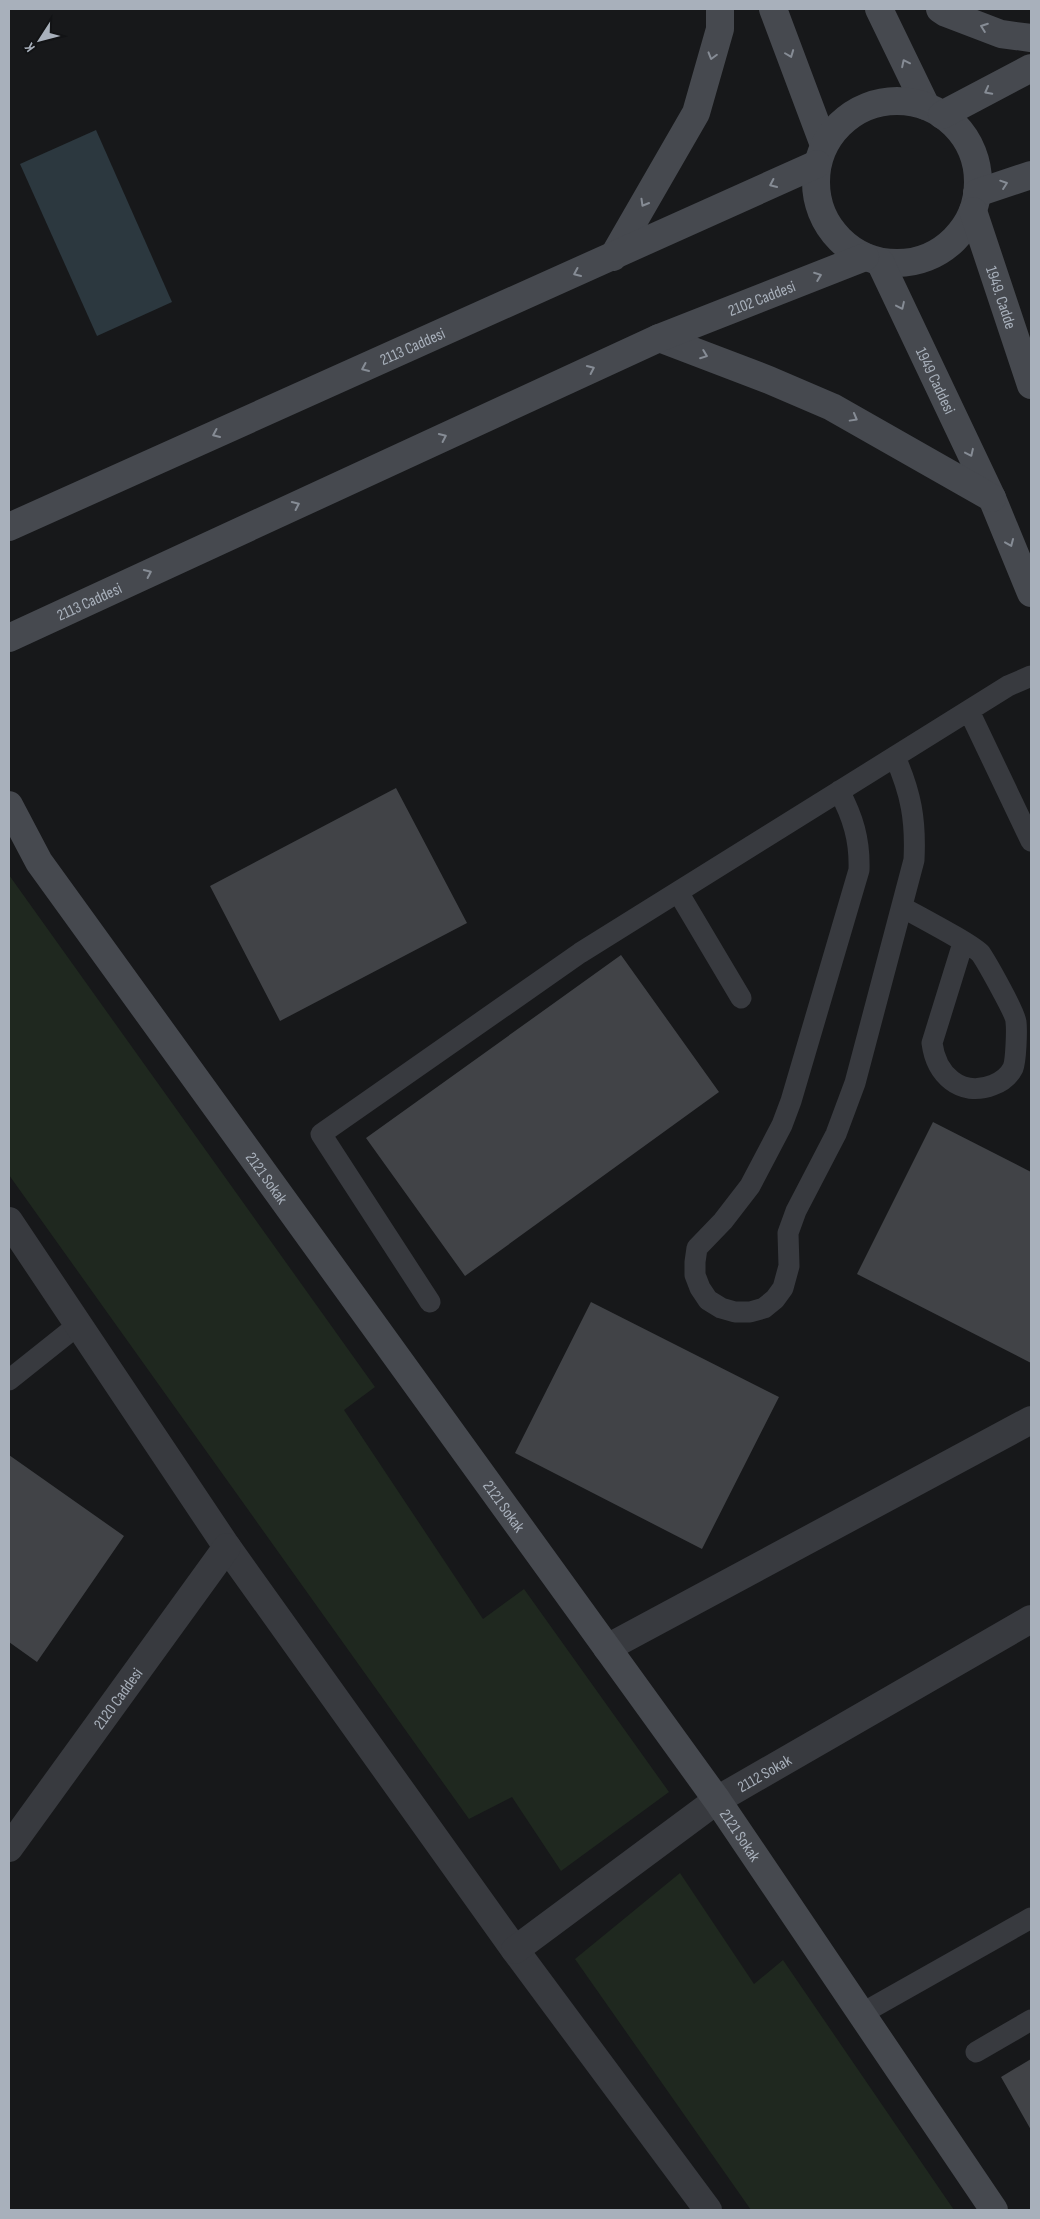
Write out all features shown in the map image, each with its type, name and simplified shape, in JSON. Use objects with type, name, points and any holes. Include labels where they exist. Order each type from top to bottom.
[{"type":"street","points":[[613,257],[696,113],[720,29],[720,9]]},
{"type":"street","points":[[773,9],[820,154],[816,192],[824,219],[841,242],[873,260],[913,262],[936,253],[956,239],[966,226],[975,202],[974,158],[967,141],[956,127],[934,111],[907,101],[894,101],[867,106],[842,122],[820,154]]},
{"type":"street","points":[[879,9],[934,111]]},
{"type":"street","points":[[940,9],[1001,34],[1031,38]]},
{"type":"street","points":[[934,111],[1031,68]]},
{"type":"street","name":"2113 Caddesi","points":[[9,527],[613,257],[820,154]]},
{"type":"street","points":[[975,202],[1031,175]]},
{"type":"street","name":"1949. Cadde","points":[[975,202],[1031,385]]},
{"type":"street","name":"2102 Caddesi","points":[[658,338],[873,260]]},
{"type":"street","name":"1949 Caddesi","points":[[873,260],[992,498]]},
{"type":"street","points":[[658,338],[832,406],[992,498],[1031,593]]},
{"type":"street","name":"2113 Caddesi","points":[[9,638],[658,338]]},
{"type":"street","name":"2121 Sokak","points":[[9,806],[40,862],[717,1800],[994,2210]]},
{"type":"street","points":[[9,1221],[227,1547],[515,1950],[708,2210]]},
{"type":"street","points":[[607,1648],[1031,1420]]},
{"type":"street","name":"2120 Caddesi","points":[[9,1848],[227,1547]]},
{"type":"street","name":"2112 Sokak","points":[[515,1950],[717,1800],[1031,1619]]},
{"type":"lane","points":[[430,1302],[321,1134],[580,953],[1008,686],[1031,676]]},
{"type":"lane","points":[[968,711],[1031,841]]},
{"type":"lane","points":[[839,791],[850,811],[856,833],[859,860],[855,889],[782,1125],[750,1186],[723,1221],[697,1248],[694,1262],[700,1288],[708,1300],[721,1308],[735,1312],[750,1312],[764,1308],[775,1299],[783,1288],[789,1266],[788,1233],[796,1211],[836,1134],[855,1083],[914,860],[916,832],[912,804],[895,757]]},
{"type":"lane","points":[[678,892],[741,998]]},
{"type":"lane","points":[[902,907],[980,953],[1017,1021],[1013,1067],[1007,1077],[986,1088],[962,1087],[950,1081],[940,1071],[934,1058],[932,1043],[963,943]]},
{"type":"lane","points":[[9,1380],[78,1325]]},
{"type":"lane","points":[[861,2014],[1031,1918]]},
{"type":"lane","points":[[976,2052],[1031,2020]]},
{"type":"shaded area","points":[[96,130],[172,302],[97,336],[20,164]]},
{"type":"shaded area","points":[[9,875],[375,1387],[344,1410],[483,1619],[524,1589],[669,1792],[561,1871],[512,1797],[469,1819],[9,1175]]},
{"type":"shaded area","points":[[680,1873],[754,1984],[783,1960],[954,2210],[751,2210],[575,1959]]},
{"type":"building","points":[[396,788],[467,923],[280,1021],[210,886]]},
{"type":"building","points":[[621,955],[719,1092],[465,1276],[366,1138]]},
{"type":"building","points":[[933,1122],[1031,1172],[1031,1363],[857,1274]]},
{"type":"building","points":[[591,1302],[779,1397],[702,1549],[515,1453]]},
{"type":"building","points":[[9,1455],[124,1536],[37,1662],[9,1642]]},
{"type":"building","points":[[1031,2059],[1031,2130],[1001,2077]]}]
